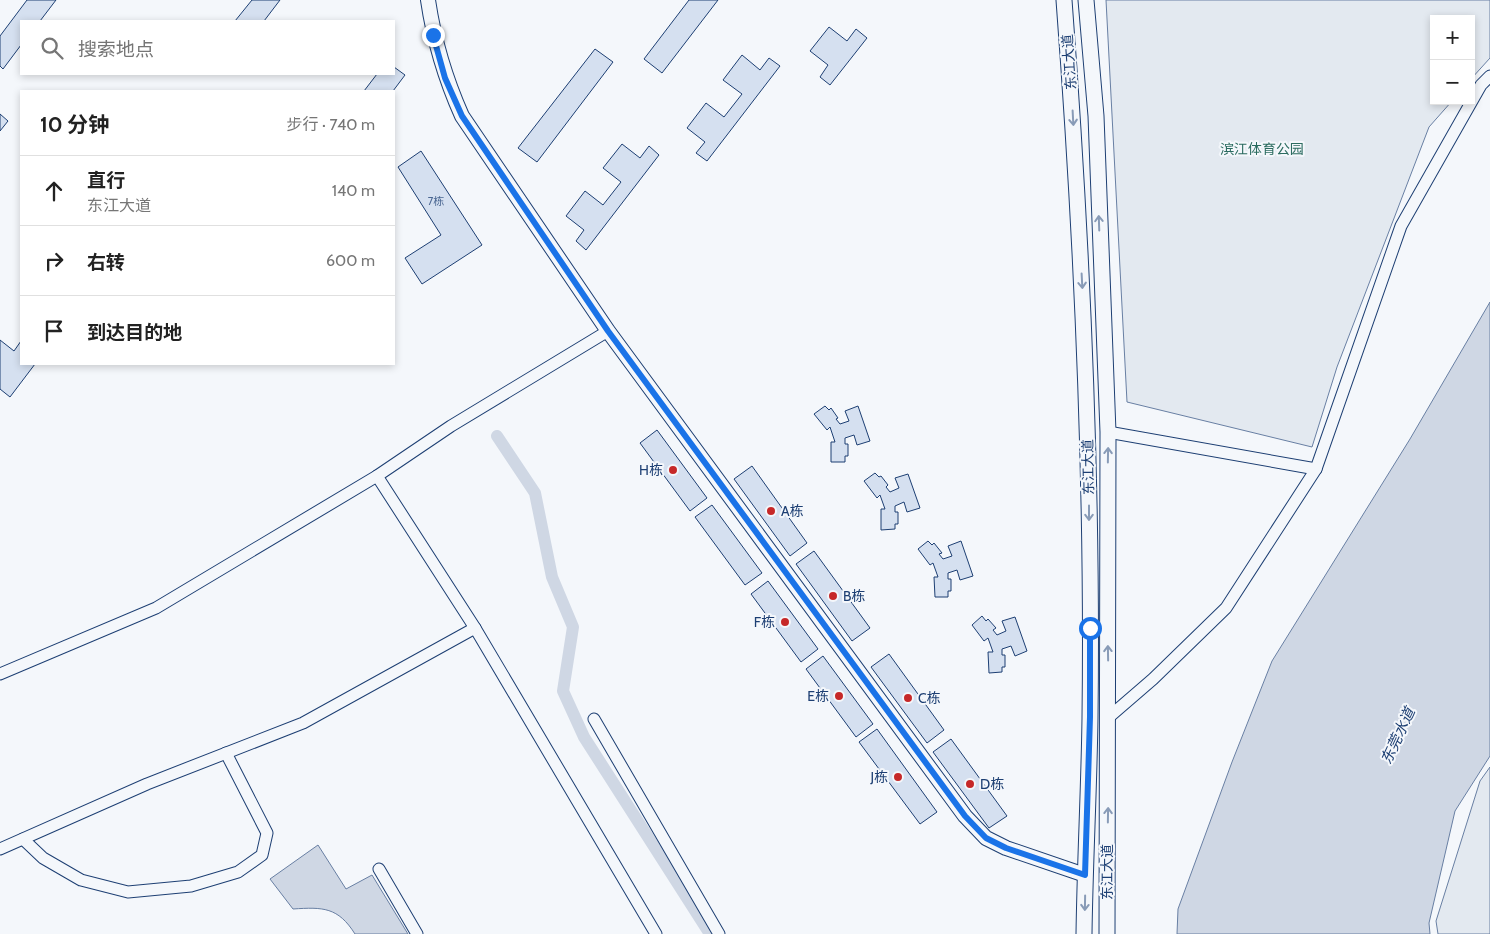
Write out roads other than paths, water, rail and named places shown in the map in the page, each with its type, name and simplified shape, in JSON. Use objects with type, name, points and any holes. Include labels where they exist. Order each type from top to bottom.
[{"type":"main road","name":"东江大道","points":[[1064,0],[1084,324],[1088,468],[1090,717],[1084,934]]},
{"type":"main road","name":"东江大道","points":[[1086,0],[1096,116],[1108,432],[1109,717],[1107,934]]},
{"type":"street","points":[[429,0],[433,35],[445,78],[462,116],[608,331],[965,816],[986,838],[1006,848],[1085,875]]},
{"type":"street","points":[[1109,717],[1153,679],[1226,608],[1316,469],[1401,226],[1481,85],[1490,76]]},
{"type":"street","points":[[0,674],[156,608],[377,476],[451,426],[608,331]]},
{"type":"street","points":[[1108,432],[1316,469]]},
{"type":"street","points":[[377,476],[475,628],[656,934]]},
{"type":"street","points":[[0,850],[147,784],[303,723],[475,628]]},
{"type":"street","points":[[594,719],[719,934]]},
{"type":"street","points":[[23,839],[43,858],[81,880],[128,892],[191,886],[238,872],[262,855],[266,833],[226,753]]},
{"type":"street","points":[[379,869],[417,934]]},
{"type":"water","name":"东莞水道","points":[[1490,302],[1490,756],[1455,811],[1429,923],[1430,934],[1177,934],[1178,909],[1232,762],[1272,661],[1410,439]]},
{"type":"water","points":[[318,845],[346,889],[372,875],[408,934],[355,934],[342,918],[329,911],[313,908],[293,909],[270,879]]},
{"type":"waterway","points":[[497,436],[535,493],[552,577],[573,627],[563,691],[584,737],[710,934]]},
{"type":"place","name":"H栋","points":[[673,470]]},
{"type":"place","name":"A栋","points":[[771,511]]},
{"type":"place","name":"B栋","points":[[833,596]]},
{"type":"place","name":"F栋","points":[[785,622]]},
{"type":"place","name":"E栋","points":[[839,696]]},
{"type":"place","name":"C栋","points":[[908,698]]},
{"type":"place","name":"J栋","points":[[898,777]]},
{"type":"place","name":"D栋","points":[[970,784]]},
{"type":"park label","name":"滨江体育公园","points":[[1262,149]]}]
